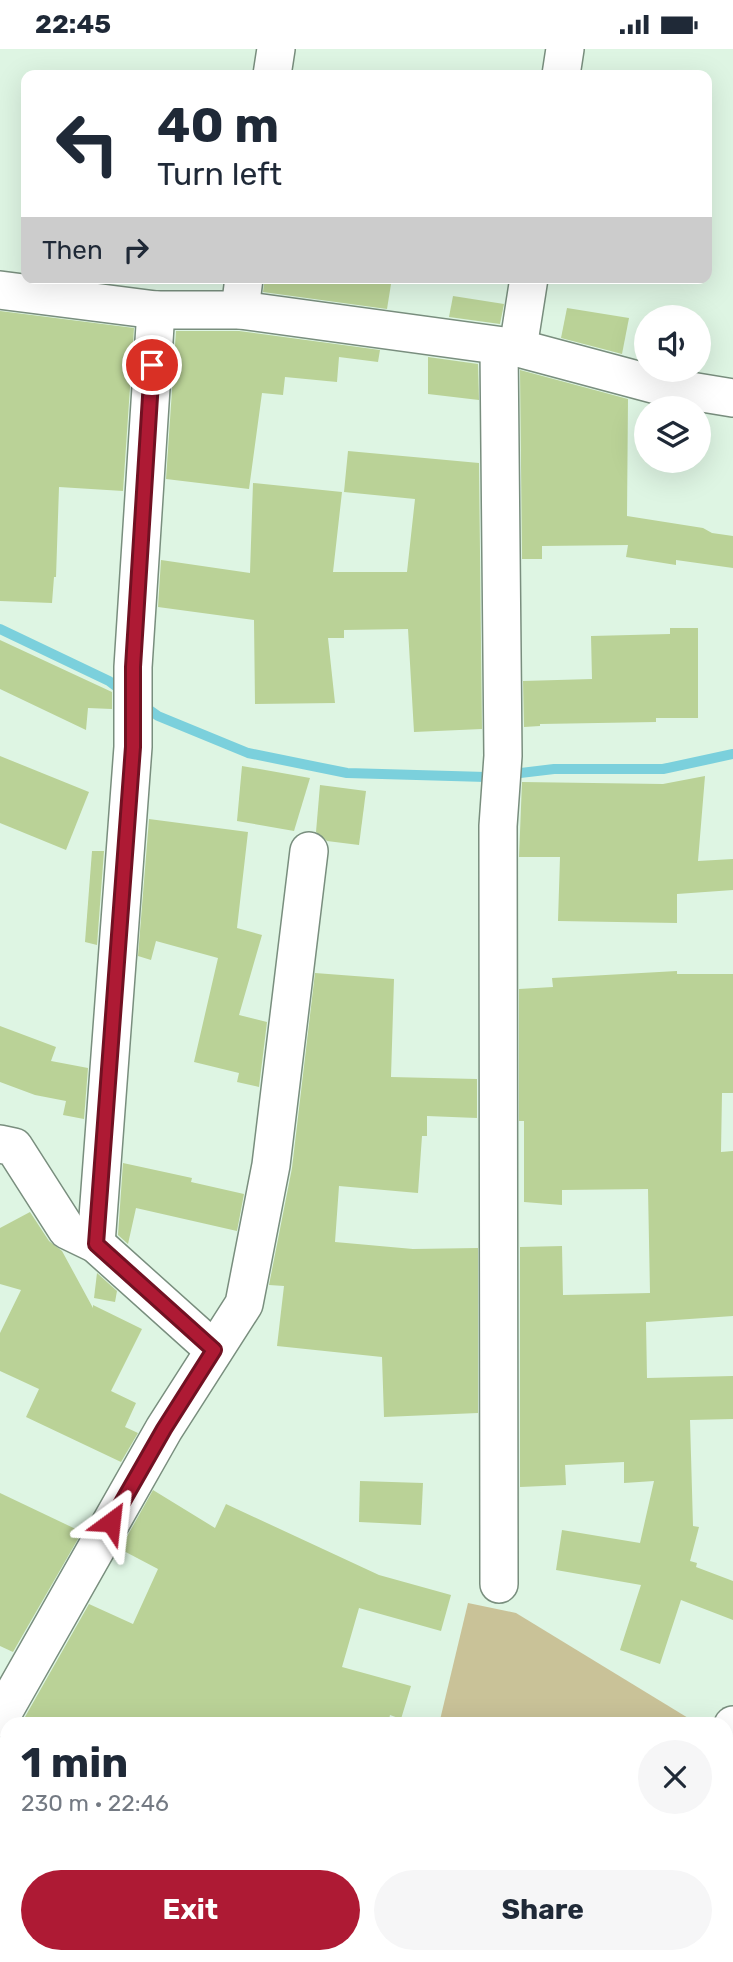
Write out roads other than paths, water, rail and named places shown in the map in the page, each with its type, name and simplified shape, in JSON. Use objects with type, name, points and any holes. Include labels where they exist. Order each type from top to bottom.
[{"type":"street","points":[[273,70],[276,49]]},
{"type":"street","points":[[562,70],[565,49]]},
{"type":"street","points":[[499,1584],[498,826],[503,756],[509,348],[527,284]]},
{"type":"street","points":[[0,290],[156,310],[242,294],[509,348],[660,386],[733,398]]},
{"type":"street","points":[[96,1244],[133,747],[133,667],[156,310]]},
{"type":"street","points":[[1,1717],[164,1429],[244,1304],[271,1165],[309,851]]},
{"type":"street","points":[[0,1144],[14,1147],[67,1230],[96,1244],[214,1350]]},
{"type":"waterway","points":[[0,629],[109,681],[125,693]]},
{"type":"waterway","points":[[141,704],[158,716],[248,753],[347,773],[486,777],[554,769],[663,769],[733,754]]}]
